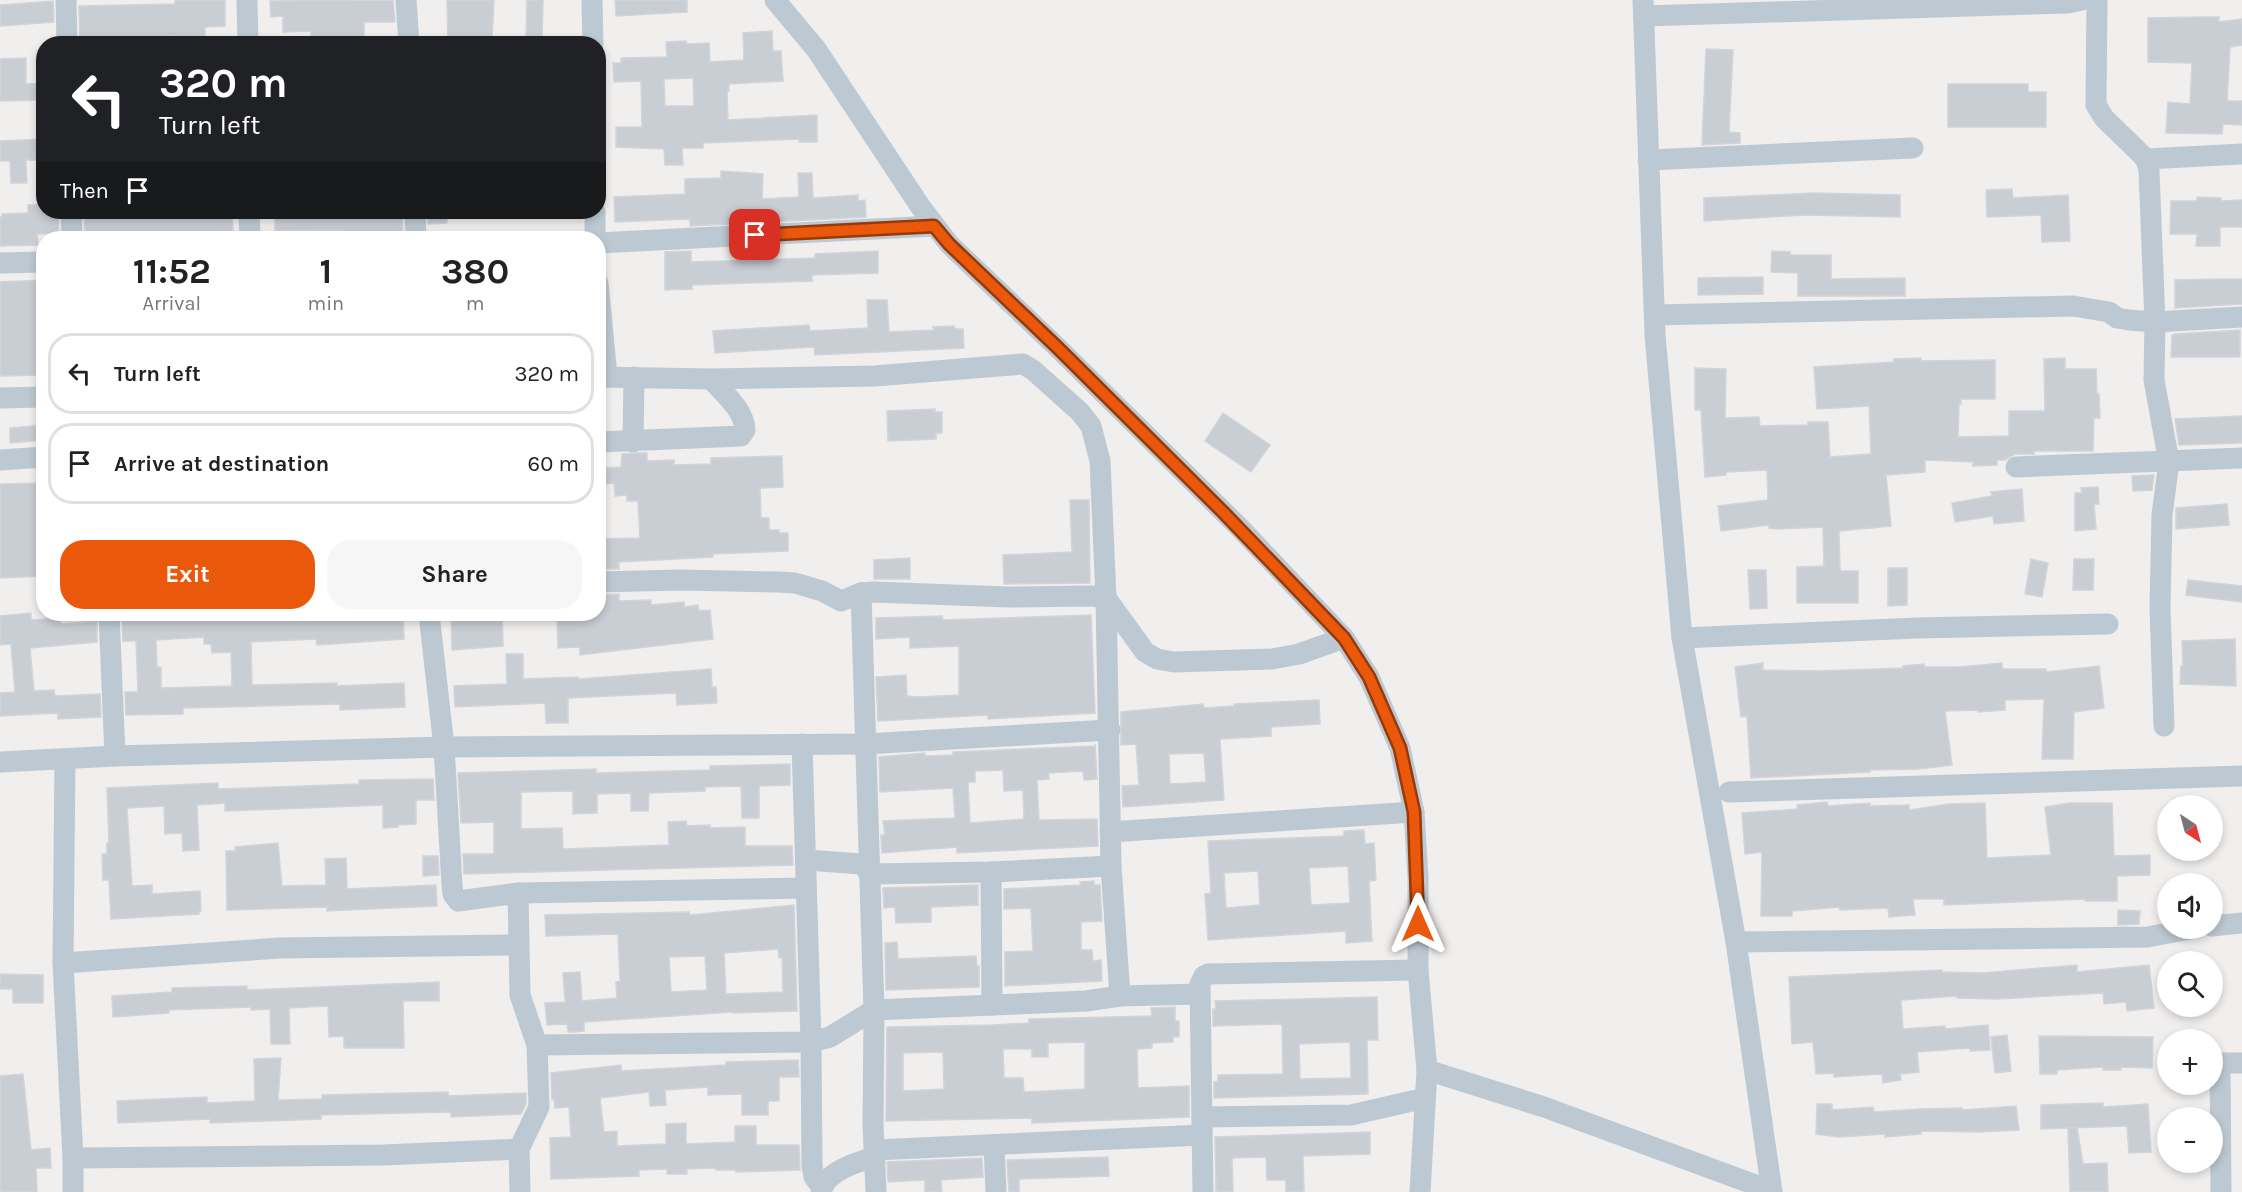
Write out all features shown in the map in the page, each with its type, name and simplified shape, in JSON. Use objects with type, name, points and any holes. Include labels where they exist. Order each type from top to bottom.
[{"type":"street","points":[[66,0],[67,36]]},
{"type":"street","points":[[247,0],[248,36]]},
{"type":"street","points":[[406,0],[409,36]]},
{"type":"street","points":[[592,0],[593,36]]},
{"type":"street","points":[[775,0],[816,49],[934,226],[949,244],[1240,528],[1344,638],[1369,677],[1400,748],[1414,812],[1418,878],[1418,970],[1427,1070],[1420,1192]]},
{"type":"street","points":[[1427,1070],[1544,1107],[1772,1192],[1736,942],[1682,638],[1667,482],[1655,315],[1643,8],[2061,3],[2082,0]]},
{"type":"street","points":[[2097,0],[2095,100],[2104,118],[2145,159],[2149,171],[2155,322],[2154,380],[2169,462],[2162,515],[2160,608],[2164,726]]},
{"type":"street","points":[[1648,159],[1913,148]]},
{"type":"street","points":[[2145,159],[2242,154]]},
{"type":"street","points":[[606,243],[934,226]]},
{"type":"street","points":[[0,263],[36,261]]},
{"type":"street","points":[[1655,315],[2073,306],[2109,312],[2117,318],[2128,321],[2155,322],[2242,317]]},
{"type":"street","points":[[606,377],[711,379],[875,376],[968,370],[1011,364],[1027,366],[1080,412],[1091,426],[1097,442],[1100,461],[1107,598],[1111,866],[1120,996]]},
{"type":"street","points":[[633,377],[633,442]]},
{"type":"street","points":[[606,442],[741,436],[744,430],[742,417],[711,379]]},
{"type":"street","points":[[0,398],[36,398]]},
{"type":"street","points":[[0,460],[36,458]]},
{"type":"street","points":[[2016,467],[2242,458]]},
{"type":"street","points":[[606,582],[680,580],[795,583],[842,601],[861,593],[918,592],[1008,597],[1092,596],[1107,598],[1145,652],[1157,659],[1174,662],[1272,659],[1299,654],[1344,638]]},
{"type":"street","points":[[861,593],[874,1010],[876,1192]]},
{"type":"street","points":[[109,621],[114,756]]},
{"type":"street","points":[[430,621],[444,747],[452,885],[455,899],[462,902],[518,893],[807,888]]},
{"type":"street","points":[[1682,638],[1917,628],[2108,624]]},
{"type":"street","points":[[0,762],[114,756],[444,747],[865,744],[1110,730]]},
{"type":"street","points":[[802,744],[811,1042],[812,1165],[814,1177],[822,1190]]},
{"type":"street","points":[[65,759],[63,963],[73,1192]]},
{"type":"street","points":[[1729,792],[2242,776]]},
{"type":"street","points":[[1110,832],[1414,812]]},
{"type":"street","points":[[806,860],[862,864],[870,874]]},
{"type":"street","points":[[870,874],[991,872],[1111,866]]},
{"type":"street","points":[[991,872],[992,1005]]},
{"type":"street","points":[[518,893],[520,995],[537,1045],[539,1107],[519,1149],[520,1192]]},
{"type":"street","points":[[2223,925],[2242,923]]},
{"type":"street","points":[[1736,942],[2157,935]]},
{"type":"street","points":[[63,963],[280,948],[518,945]]},
{"type":"street","points":[[1203,1192],[1201,979],[1208,974],[1418,970]]},
{"type":"street","points":[[537,1045],[811,1042],[830,1037],[874,1010],[1086,1001],[1120,996],[1200,994]]},
{"type":"street","points":[[2221,1192],[2220,1064],[2242,1063]]},
{"type":"street","points":[[822,1190],[827,1180],[875,1154],[1351,1115],[1425,1098]]},
{"type":"street","points":[[994,1145],[996,1192]]},
{"type":"street","points":[[73,1158],[383,1155],[519,1149]]},
{"type":"building","points":[[175,0],[225,0],[225,26],[205,27],[205,36],[80,36],[79,6],[175,4]]},
{"type":"building","points":[[393,0],[395,22],[364,22],[364,36],[311,36],[311,31],[283,32],[283,16],[271,17],[270,1]]},
{"type":"building","points":[[447,0],[494,0],[492,36],[448,36]]},
{"type":"building","points":[[527,0],[543,0],[542,36],[526,36]]},
{"type":"building","points":[[615,0],[687,0],[687,12],[616,16]]},
{"type":"building","points":[[53,1],[54,22],[0,26],[0,5]]},
{"type":"building","points":[[2219,17],[2219,22],[2242,19],[2242,45],[2230,47],[2227,101],[2242,101],[2242,125],[2223,124],[2222,134],[2166,133],[2168,102],[2190,104],[2192,63],[2148,62],[2148,18]]},
{"type":"building","points":[[772,31],[773,51],[781,51],[783,81],[729,84],[729,91],[727,91],[728,120],[817,115],[817,142],[799,142],[799,139],[703,143],[703,148],[682,148],[683,165],[665,165],[664,149],[616,147],[616,127],[642,127],[641,81],[614,82],[613,63],[621,63],[621,58],[667,57],[666,42],[686,41],[687,44],[709,43],[710,62],[744,60],[743,33]],"holes":[[[693,78],[694,106],[665,106],[664,79]]]},
{"type":"building","points":[[1706,49],[1733,50],[1729,132],[1740,133],[1740,143],[1702,145]]},
{"type":"building","points":[[26,58],[26,84],[36,83],[36,100],[0,101],[0,59]]},
{"type":"building","points":[[1948,84],[2028,84],[2028,92],[2046,92],[2046,127],[1948,127]]},
{"type":"building","points":[[36,139],[36,160],[26,160],[27,183],[11,183],[10,161],[0,161],[0,141]]},
{"type":"building","points":[[721,171],[763,174],[762,199],[799,197],[798,173],[812,173],[813,198],[858,195],[858,201],[865,200],[866,217],[690,226],[690,219],[615,222],[614,197],[685,194],[685,179],[721,178]]},
{"type":"building","points":[[2012,189],[2013,198],[2068,195],[2070,241],[2042,242],[2041,215],[1987,217],[1986,190]]},
{"type":"building","points":[[1814,193],[1900,195],[1900,217],[1804,215],[1704,221],[1704,198]]},
{"type":"building","points":[[2197,197],[2221,198],[2221,201],[2242,200],[2242,227],[2220,227],[2220,246],[2196,246],[2197,234],[2170,234],[2171,201],[2197,201]]},
{"type":"building","points":[[36,204],[36,219],[58,219],[59,231],[36,231],[36,245],[0,246],[0,217],[2,214],[28,213],[28,205]]},
{"type":"building","points":[[84,219],[232,219],[233,231],[85,231]]},
{"type":"building","points":[[275,219],[402,219],[403,231],[275,231]]},
{"type":"building","points":[[428,219],[447,219],[447,223],[428,224]]},
{"type":"building","points":[[691,251],[691,262],[815,258],[815,254],[878,251],[878,273],[812,275],[812,281],[692,285],[692,289],[665,290],[665,252]]},
{"type":"building","points":[[1772,251],[1790,252],[1790,255],[1831,255],[1831,279],[1905,278],[1905,296],[1798,296],[1798,273],[1771,272]]},
{"type":"building","points":[[1763,277],[1763,294],[1698,295],[1698,278]]},
{"type":"building","points":[[2242,279],[2242,304],[2175,308],[2175,280]]},
{"type":"building","points":[[36,280],[36,375],[0,376],[0,282]]},
{"type":"building","points":[[867,300],[887,300],[889,332],[934,330],[933,327],[954,326],[955,329],[963,329],[964,348],[815,355],[814,347],[715,353],[713,331],[809,325],[810,331],[868,328]]},
{"type":"building","points":[[2240,330],[2240,357],[2171,357],[2172,335]]},
{"type":"building","points":[[1921,358],[1921,361],[1995,360],[1995,399],[1961,399],[1958,437],[2009,436],[2009,411],[2045,411],[2044,359],[2065,358],[2065,369],[2096,369],[2100,418],[2094,418],[2093,451],[2034,451],[2034,454],[2015,454],[2005,460],[1997,460],[1997,465],[1973,466],[1973,462],[1925,460],[1925,472],[1886,475],[1891,526],[1839,531],[1840,571],[1858,571],[1858,603],[1797,603],[1797,567],[1824,566],[1823,527],[1776,529],[1769,528],[1769,525],[1721,531],[1718,506],[1768,500],[1767,470],[1726,472],[1726,475],[1705,477],[1701,410],[1695,410],[1695,368],[1726,369],[1725,418],[1759,417],[1760,426],[1808,425],[1808,422],[1828,422],[1830,457],[1871,454],[1869,406],[1817,409],[1814,367]]},
{"type":"building","points":[[935,409],[935,412],[942,412],[942,433],[936,433],[936,439],[888,441],[887,411]]},
{"type":"building","points":[[1223,413],[1270,445],[1251,472],[1205,441]]},
{"type":"building","points":[[2242,416],[2242,443],[2179,445],[2175,419]]},
{"type":"building","points":[[36,426],[36,441],[10,443],[10,428]]},
{"type":"building","points":[[647,453],[647,461],[674,460],[674,465],[711,464],[711,458],[782,456],[783,487],[760,488],[761,518],[769,518],[769,530],[788,533],[788,551],[713,554],[713,557],[619,562],[619,569],[606,569],[606,539],[640,538],[638,501],[627,501],[627,495],[615,496],[614,483],[606,484],[606,468],[621,467],[622,454]]},
{"type":"building","points":[[2154,475],[2152,490],[2133,491],[2132,476]]},
{"type":"building","points":[[36,483],[36,576],[0,578],[0,484]]},
{"type":"building","points":[[2098,487],[2099,504],[2094,504],[2096,529],[2075,531],[2075,493],[2082,493],[2081,488]]},
{"type":"building","points":[[2022,489],[2024,521],[1994,524],[1993,516],[1955,522],[1952,503],[1992,496],[1991,492]]},
{"type":"building","points":[[1070,500],[1089,500],[1090,583],[1004,584],[1003,555],[1072,552]]},
{"type":"building","points":[[2227,504],[2229,525],[2176,529],[2176,508]]},
{"type":"building","points":[[910,558],[910,579],[874,579],[874,560]]},
{"type":"building","points":[[2031,559],[2048,563],[2042,597],[2025,594]]},
{"type":"building","points":[[2074,559],[2094,559],[2093,590],[2073,590]]},
{"type":"building","points":[[1888,568],[1907,568],[1907,605],[1888,606]]},
{"type":"building","points":[[1748,570],[1766,570],[1767,608],[1750,609]]},
{"type":"building","points":[[2188,580],[2242,586],[2242,602],[2186,595]]},
{"type":"building","points":[[619,594],[619,601],[651,600],[651,605],[684,602],[684,607],[698,605],[699,611],[710,610],[713,639],[580,655],[580,647],[558,648],[557,621],[606,621],[606,595]]},
{"type":"building","points":[[31,613],[31,620],[60,621],[61,624],[97,621],[97,642],[30,648],[34,691],[54,690],[55,696],[100,694],[101,717],[58,719],[58,713],[0,716],[0,693],[15,692],[11,644],[0,645],[0,616]]},
{"type":"building","points":[[1091,615],[1095,713],[988,719],[988,715],[878,721],[876,677],[906,675],[907,696],[959,695],[959,646],[910,648],[910,637],[876,639],[876,618],[942,616],[943,620]]},
{"type":"building","points":[[122,621],[403,621],[404,639],[317,645],[316,639],[251,642],[252,685],[337,683],[337,686],[404,683],[405,707],[340,710],[340,704],[183,708],[183,714],[126,715],[125,692],[138,692],[136,641],[123,641]],"holes":[[[204,637],[204,644],[211,644],[212,653],[231,652],[232,686],[161,688],[161,667],[157,667],[156,640]]]},
{"type":"building","points":[[451,621],[502,621],[503,646],[452,650]]},
{"type":"building","points":[[2235,639],[2236,686],[2180,684],[2181,666],[2183,666],[2182,641]]},
{"type":"building","points":[[506,654],[523,654],[523,679],[578,677],[579,679],[711,669],[712,687],[716,687],[717,703],[677,705],[676,693],[568,698],[568,723],[546,723],[545,703],[455,707],[454,686],[507,684]]},
{"type":"building","points":[[1763,663],[1763,670],[1819,671],[1903,668],[1903,666],[1924,664],[1924,667],[1959,667],[2002,663],[2002,669],[2046,669],[2046,672],[2099,666],[2104,708],[2074,712],[2073,759],[2042,759],[2044,699],[2005,700],[2005,710],[1945,711],[1952,765],[1919,769],[1751,778],[1747,716],[1741,717],[1735,667]]},
{"type":"building","points":[[1319,700],[1320,724],[1271,727],[1271,736],[1220,739],[1224,800],[1123,807],[1122,786],[1139,785],[1136,744],[1121,745],[1121,712],[1203,704],[1204,708],[1234,706],[1234,704]],"holes":[[[1204,753],[1206,782],[1170,784],[1169,754]]]},
{"type":"building","points":[[1095,744],[1097,779],[1084,780],[1083,771],[1048,773],[1049,779],[1037,780],[1039,820],[1097,819],[1098,846],[957,853],[957,847],[882,853],[881,835],[885,835],[883,821],[955,818],[953,788],[880,792],[879,757],[1095,746]],"holes":[[[1003,770],[1004,791],[1023,790],[1024,819],[970,823],[968,782],[975,782],[975,771]]]},
{"type":"building","points":[[790,764],[790,785],[759,786],[759,818],[742,818],[741,786],[705,787],[705,791],[649,793],[648,811],[631,811],[631,793],[597,794],[597,813],[573,814],[573,791],[521,792],[521,829],[562,828],[563,849],[669,845],[668,822],[686,821],[687,826],[710,825],[710,828],[745,827],[745,846],[792,846],[793,865],[464,874],[463,854],[494,854],[494,822],[461,823],[458,773],[596,769],[596,773],[710,770],[710,766]]},
{"type":"building","points":[[433,779],[434,800],[416,800],[416,824],[398,825],[398,827],[383,828],[383,805],[225,811],[225,803],[197,805],[199,850],[183,851],[182,833],[165,834],[164,806],[127,808],[132,886],[152,885],[152,894],[200,891],[201,911],[199,914],[111,919],[109,880],[103,880],[102,854],[107,854],[107,843],[109,843],[107,788],[218,783],[218,789],[359,784],[359,780]]},
{"type":"building","points":[[1827,802],[1828,806],[1870,803],[1870,806],[1909,805],[1909,810],[1949,804],[1985,803],[1987,858],[2051,855],[2045,807],[2069,803],[2112,803],[2114,856],[2150,855],[2150,875],[2117,876],[2117,901],[2085,901],[2085,899],[1944,905],[1944,899],[1913,899],[1915,915],[1889,917],[1888,908],[1840,910],[1840,907],[1792,911],[1792,916],[1761,916],[1762,852],[1745,854],[1742,813],[1798,809],[1797,805]]},
{"type":"building","points":[[1364,830],[1365,844],[1374,843],[1376,880],[1369,881],[1372,941],[1346,943],[1346,931],[1208,940],[1205,894],[1211,893],[1208,841],[1344,836],[1344,831]],"holes":[[[1348,866],[1350,903],[1311,905],[1309,868]],[[1258,871],[1260,905],[1226,908],[1224,873]]]},
{"type":"building","points":[[278,843],[282,886],[326,885],[325,859],[346,858],[347,889],[436,885],[437,906],[327,911],[327,907],[227,910],[226,851],[236,851],[235,847]]},
{"type":"building","points":[[423,856],[438,856],[439,875],[423,876]]},
{"type":"building","points":[[1094,881],[1094,885],[1100,885],[1102,921],[1081,922],[1081,950],[1092,950],[1093,961],[1101,960],[1102,981],[1005,986],[1005,952],[1033,951],[1031,908],[1004,909],[1004,889],[1081,885],[1080,882]]},
{"type":"building","points":[[978,885],[978,905],[931,907],[931,922],[896,923],[895,907],[884,908],[883,888]]},
{"type":"building","points":[[794,905],[797,1011],[733,1012],[584,1022],[584,1031],[573,1032],[568,1032],[567,1024],[547,1025],[545,1003],[565,1002],[563,973],[580,972],[582,1001],[617,998],[616,982],[620,981],[618,934],[546,936],[545,915],[689,912],[690,915]],"holes":[[[778,949],[779,958],[782,957],[783,992],[726,994],[724,953]],[[705,956],[707,990],[671,992],[669,957]]]},
{"type":"building","points":[[2118,910],[2140,911],[2139,924],[2118,925]]},
{"type":"building","points":[[897,942],[898,959],[976,956],[977,966],[979,966],[979,987],[886,990],[885,943]]},
{"type":"building","points":[[2077,965],[2077,972],[2149,965],[2154,1008],[2127,1011],[2126,1002],[2104,1004],[2103,993],[1997,999],[1957,998],[1957,996],[1901,1000],[1903,1029],[1945,1026],[1945,1029],[1988,1025],[1990,1050],[1970,1051],[1970,1048],[1917,1052],[1919,1072],[1900,1074],[1901,1080],[1883,1083],[1882,1074],[1834,1077],[1834,1073],[1816,1074],[1813,1042],[1792,1044],[1789,977],[1942,970],[1942,972],[1982,973]]},
{"type":"building","points":[[0,974],[43,975],[43,1003],[13,1003],[13,989],[0,989]]},
{"type":"building","points":[[439,982],[439,1001],[403,1001],[404,1048],[344,1048],[344,1036],[329,1037],[328,1006],[289,1008],[290,1044],[271,1044],[270,1009],[251,1010],[251,1007],[169,1010],[169,1013],[113,1017],[112,996],[172,992],[172,988],[247,986],[247,990]]},
{"type":"building","points":[[1377,997],[1378,1040],[1367,1040],[1368,1094],[1214,1098],[1214,1082],[1218,1081],[1218,1075],[1283,1074],[1282,1024],[1213,1026],[1215,1001]],"holes":[[[1350,1042],[1351,1078],[1300,1079],[1299,1044]]]},
{"type":"building","points":[[1175,1007],[1175,1021],[1179,1021],[1179,1037],[1173,1037],[1173,1042],[1152,1043],[1152,1048],[1137,1049],[1138,1088],[1189,1086],[1189,1117],[1032,1123],[1032,1118],[886,1121],[887,1027],[993,1025],[1029,1023],[1029,1019],[1152,1016],[1151,1008]],"holes":[[[1085,1042],[1085,1089],[1024,1092],[1023,1078],[1004,1078],[1003,1049],[1032,1049],[1032,1057],[1048,1057],[1048,1043]],[[943,1052],[944,1089],[903,1091],[903,1053]]]},
{"type":"building","points":[[2007,1035],[2011,1071],[1995,1073],[1991,1037]]},
{"type":"building","points":[[2039,1036],[2153,1037],[2152,1068],[2121,1067],[2121,1070],[2103,1070],[2103,1067],[2057,1070],[2057,1074],[2040,1074]]},
{"type":"building","points":[[281,1058],[278,1100],[322,1099],[322,1095],[448,1092],[448,1096],[526,1093],[526,1104],[521,1114],[451,1117],[451,1112],[321,1115],[321,1119],[210,1123],[210,1119],[118,1123],[117,1101],[207,1097],[207,1103],[255,1101],[254,1059]]},
{"type":"building","points":[[798,1060],[799,1077],[779,1077],[779,1101],[768,1101],[768,1115],[742,1115],[742,1094],[708,1095],[708,1087],[665,1090],[666,1105],[650,1106],[649,1092],[600,1098],[604,1132],[617,1131],[617,1146],[666,1144],[666,1124],[686,1123],[686,1144],[735,1142],[735,1126],[756,1126],[756,1145],[799,1145],[800,1170],[736,1172],[736,1170],[716,1170],[716,1168],[687,1169],[687,1174],[667,1174],[667,1169],[639,1170],[639,1176],[551,1179],[550,1138],[571,1137],[569,1107],[555,1108],[554,1099],[552,1100],[551,1073],[621,1065],[621,1071],[726,1065],[726,1062]]},
{"type":"building","points":[[23,1074],[31,1150],[50,1148],[51,1168],[36,1168],[37,1192],[0,1192],[0,1076]]},
{"type":"building","points":[[2103,1103],[2103,1107],[2148,1104],[2151,1152],[2129,1153],[2127,1126],[2041,1129],[2041,1105]]},
{"type":"building","points":[[1817,1104],[1832,1104],[1832,1110],[1873,1107],[1874,1112],[2016,1106],[2019,1130],[1921,1131],[1921,1134],[1885,1137],[1885,1134],[1839,1137],[1816,1134]]},
{"type":"building","points":[[2077,1127],[2083,1164],[2107,1163],[2108,1192],[2070,1192],[2068,1128]]},
{"type":"building","points":[[1370,1132],[1370,1154],[1303,1156],[1304,1192],[1286,1192],[1286,1180],[1267,1180],[1266,1157],[1232,1158],[1233,1192],[1216,1192],[1215,1137]]},
{"type":"building","points":[[1108,1157],[1109,1176],[1019,1179],[1019,1192],[1009,1192],[1007,1160]]},
{"type":"building","points":[[982,1158],[983,1177],[941,1180],[942,1192],[925,1192],[925,1180],[888,1182],[887,1162]]},
{"type":"route","points":[[755,235],[934,226],[949,244],[1092,381],[1240,528],[1344,638],[1369,677],[1400,748],[1414,812],[1418,924]]}]
